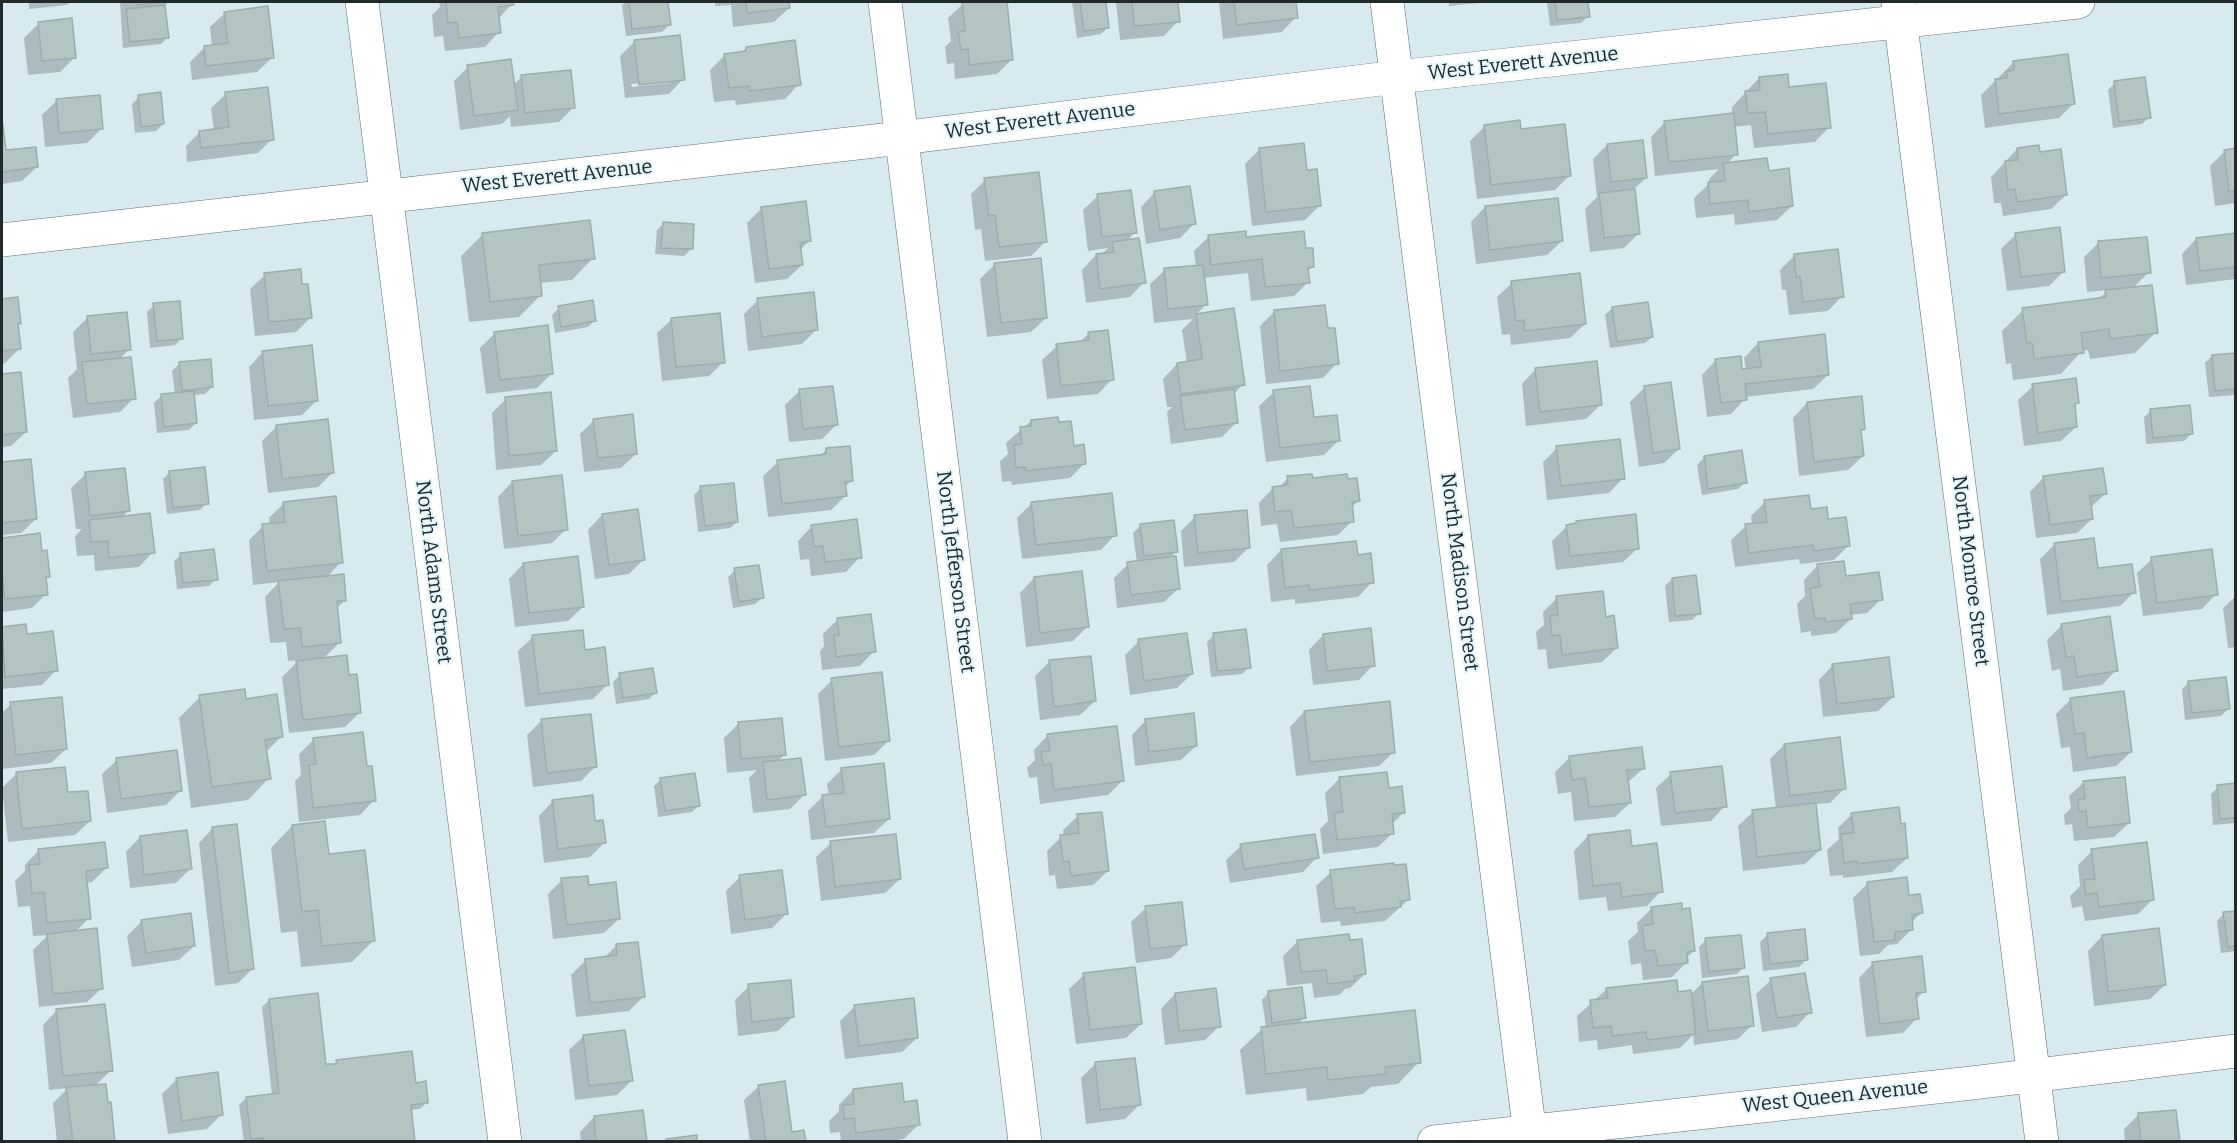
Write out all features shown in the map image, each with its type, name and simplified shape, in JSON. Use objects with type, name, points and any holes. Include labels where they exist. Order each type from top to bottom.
[{"type":"street","name":"North Adams Street","points":[[362,2],[505,1142]]},
{"type":"street","name":"North Jefferson Street","points":[[885,2],[1025,1142]]},
{"type":"street","name":"North Madison Street","points":[[1387,2],[1530,1136]]},
{"type":"street","name":"West Everett Avenue","points":[[2,240],[902,138],[1397,77],[1899,11],[2078,2]]},
{"type":"street","name":"North Monroe Street","points":[[1899,11],[2042,1142]]},
{"type":"street","name":"West Queen Avenue","points":[[1434,1142],[1530,1136],[2235,1051]]},
{"type":"building","points":[[136,2],[164,2],[137,5]]},
{"type":"building","points":[[446,2],[513,2],[514,5],[498,7],[501,33],[459,38],[457,22],[448,23]]},
{"type":"building","points":[[629,2],[668,2],[671,25],[632,29]]},
{"type":"building","points":[[746,2],[789,2],[790,8],[747,13]]},
{"type":"building","points":[[962,2],[1007,2],[1013,60],[969,65],[968,49],[961,50],[958,32],[965,31]]},
{"type":"building","points":[[1080,2],[1106,2],[1109,28],[1084,31]]},
{"type":"building","points":[[1132,2],[1178,2],[1180,22],[1134,26]]},
{"type":"building","points":[[1234,2],[1296,2],[1298,18],[1237,25]]},
{"type":"building","points":[[1555,2],[1588,2],[1590,17],[1557,20]]},
{"type":"building","points":[[165,5],[169,38],[130,42],[126,9]]},
{"type":"building","points":[[268,6],[274,58],[206,66],[204,46],[228,43],[224,12]]},
{"type":"building","points":[[72,18],[76,58],[42,61],[38,22]]},
{"type":"building","points":[[680,35],[685,80],[639,85],[634,40]]},
{"type":"building","points":[[795,40],[801,85],[750,91],[749,86],[729,88],[724,54],[746,51],[746,47]]},
{"type":"building","points":[[2068,54],[2075,104],[1999,114],[1995,79],[2007,78],[2006,71],[2014,70],[2013,61]]},
{"type":"building","points":[[511,59],[518,110],[474,116],[467,65]]},
{"type":"building","points":[[571,70],[575,108],[525,113],[521,75]]},
{"type":"building","points":[[1788,74],[1789,87],[1826,83],[1831,128],[1768,134],[1765,112],[1748,113],[1745,91],[1760,90],[1759,77]]},
{"type":"building","points":[[2145,77],[2151,118],[2119,122],[2114,81]]},
{"type":"building","points":[[268,87],[274,140],[201,148],[199,131],[229,127],[225,92]]},
{"type":"building","points":[[161,92],[164,124],[141,127],[138,95]]},
{"type":"building","points":[[100,95],[103,129],[59,133],[56,99]]},
{"type":"building","points":[[1734,113],[1738,155],[1669,162],[1664,121]]},
{"type":"building","points":[[2,118],[6,150],[36,147],[38,167],[2,172]]},
{"type":"building","points":[[1520,120],[1521,129],[1565,124],[1571,176],[1491,185],[1484,125]]},
{"type":"building","points":[[1643,140],[1647,178],[1611,182],[1607,144]]},
{"type":"building","points":[[1304,143],[1307,170],[1317,169],[1321,206],[1266,212],[1259,148]]},
{"type":"building","points":[[2039,145],[2040,152],[2061,149],[2067,195],[2017,202],[2015,189],[2008,190],[2005,161],[2018,160],[2017,148]]},
{"type":"building","points":[[2236,148],[2236,191],[2229,192],[2224,150]]},
{"type":"building","points":[[1767,158],[1769,171],[1789,168],[1793,206],[1749,212],[1748,200],[1710,204],[1708,182],[1725,181],[1723,163]]},
{"type":"building","points":[[1039,172],[1047,242],[999,247],[995,215],[989,216],[984,178]]},
{"type":"building","points":[[1190,186],[1196,224],[1160,230],[1154,191]]},
{"type":"building","points":[[1635,189],[1640,234],[1604,238],[1599,193]]},
{"type":"building","points":[[1131,190],[1137,233],[1102,237],[1097,194]]},
{"type":"building","points":[[1558,198],[1563,241],[1490,250],[1485,206]]},
{"type":"building","points":[[806,201],[811,241],[800,243],[803,265],[769,269],[761,207]]},
{"type":"building","points":[[590,220],[595,259],[539,265],[542,296],[490,302],[482,233]]},
{"type":"building","points":[[663,222],[694,224],[693,249],[661,248]]},
{"type":"building","points":[[2060,227],[2065,272],[2021,277],[2015,233]]},
{"type":"building","points":[[1246,231],[1246,237],[1304,231],[1306,248],[1313,248],[1314,267],[1308,268],[1310,283],[1265,287],[1262,259],[1211,265],[1208,235]]},
{"type":"building","points":[[2236,233],[2236,267],[2200,271],[2196,238]]},
{"type":"building","points":[[2147,237],[2151,273],[2101,278],[2098,241]]},
{"type":"building","points":[[1139,238],[1146,283],[1100,289],[1096,254],[1114,252],[1112,242]]},
{"type":"building","points":[[1838,249],[1844,297],[1803,302],[1800,276],[1796,277],[1794,254]]},
{"type":"building","points":[[1041,258],[1047,318],[1001,323],[994,263]]},
{"type":"building","points":[[1203,265],[1208,305],[1168,309],[1164,268]]},
{"type":"building","points":[[301,269],[302,284],[308,284],[312,318],[269,322],[264,273]]},
{"type":"building","points":[[1580,273],[1586,324],[1525,331],[1524,320],[1516,321],[1511,281]]},
{"type":"building","points":[[2152,285],[2158,333],[2110,339],[2109,329],[2081,333],[2084,353],[2034,359],[2032,343],[2027,343],[2022,308],[2106,297],[2105,290]]},
{"type":"building","points":[[814,292],[818,330],[762,337],[757,298]]},
{"type":"building","points":[[18,297],[21,349],[2,351],[2,299]]},
{"type":"building","points":[[593,300],[596,321],[561,327],[558,306]]},
{"type":"building","points":[[180,301],[183,339],[157,341],[153,303]]},
{"type":"building","points":[[1648,302],[1653,337],[1617,342],[1612,307]]},
{"type":"building","points":[[1325,305],[1328,328],[1335,328],[1339,364],[1280,371],[1274,310]]},
{"type":"building","points":[[1234,308],[1245,385],[1181,394],[1177,363],[1202,359],[1196,314]]},
{"type":"building","points":[[127,312],[131,350],[91,354],[87,316]]},
{"type":"building","points":[[720,313],[725,363],[676,367],[671,318]]},
{"type":"building","points":[[548,325],[553,374],[500,380],[494,332]]},
{"type":"building","points":[[1108,330],[1114,380],[1061,386],[1056,344],[1089,340],[1088,332]]},
{"type":"building","points":[[1825,334],[1829,375],[1745,384],[1747,400],[1721,403],[1715,359],[1741,356],[1742,369],[1761,367],[1758,342]]},
{"type":"building","points":[[312,345],[318,401],[268,406],[262,351]]},
{"type":"building","points":[[2236,353],[2236,389],[2215,391],[2212,355]]},
{"type":"building","points":[[131,357],[136,399],[87,404],[82,362]]},
{"type":"building","points":[[211,359],[213,387],[182,391],[179,362]]},
{"type":"building","points":[[1597,361],[1602,405],[1540,412],[1535,368]]},
{"type":"building","points":[[21,372],[27,432],[2,435],[2,374]]},
{"type":"building","points":[[2076,378],[2079,403],[2075,404],[2077,427],[2038,433],[2032,384]]},
{"type":"building","points":[[1671,382],[1680,449],[1653,453],[1644,386]]},
{"type":"building","points":[[833,386],[838,425],[803,429],[799,389]]},
{"type":"building","points":[[1310,386],[1314,417],[1337,415],[1340,441],[1280,448],[1273,390]]},
{"type":"building","points":[[1234,389],[1238,423],[1185,430],[1180,396]]},
{"type":"building","points":[[194,391],[197,423],[164,427],[161,394]]},
{"type":"building","points":[[551,392],[557,451],[509,456],[505,397]]},
{"type":"building","points":[[1862,396],[1865,429],[1861,430],[1864,456],[1814,462],[1807,402]]},
{"type":"building","points":[[2190,405],[2193,434],[2153,438],[2150,409]]},
{"type":"building","points":[[633,414],[637,454],[598,458],[593,419]]},
{"type":"building","points":[[1058,417],[1059,422],[1071,421],[1074,446],[1084,444],[1086,464],[1026,471],[1025,467],[1016,468],[1014,445],[1022,444],[1020,427],[1031,426],[1031,420]]},
{"type":"building","points":[[328,419],[334,473],[282,479],[276,425]]},
{"type":"building","points":[[1620,439],[1625,479],[1561,486],[1556,446]]},
{"type":"building","points":[[850,446],[853,481],[845,482],[847,496],[782,504],[777,460],[826,454],[826,448]]},
{"type":"building","points":[[1742,450],[1747,483],[1708,489],[1704,456]]},
{"type":"building","points":[[31,459],[37,519],[2,523],[2,462]]},
{"type":"building","points":[[205,467],[209,504],[173,508],[169,471]]},
{"type":"building","points":[[125,468],[130,511],[90,516],[85,472]]},
{"type":"building","points":[[2103,468],[2107,494],[2090,496],[2093,519],[2050,525],[2043,476]]},
{"type":"building","points":[[1312,474],[1313,478],[1347,474],[1348,479],[1357,478],[1360,501],[1352,502],[1354,522],[1294,528],[1291,510],[1275,512],[1272,487],[1288,485],[1287,476]]},
{"type":"building","points":[[562,475],[568,530],[518,536],[512,481]]},
{"type":"building","points":[[734,483],[738,522],[705,526],[700,486]]},
{"type":"building","points":[[1112,493],[1117,536],[1036,545],[1031,502]]},
{"type":"building","points":[[1809,495],[1811,509],[1827,507],[1828,519],[1846,517],[1850,546],[1814,551],[1813,545],[1749,553],[1745,524],[1767,522],[1764,500]]},
{"type":"building","points":[[336,496],[343,563],[267,571],[262,524],[285,522],[283,502]]},
{"type":"building","points":[[638,509],[645,560],[609,565],[602,514]]},
{"type":"building","points":[[1247,510],[1250,548],[1198,553],[1194,515]]},
{"type":"building","points":[[150,513],[155,553],[109,558],[108,541],[91,542],[89,520]]},
{"type":"building","points":[[1636,514],[1639,549],[1570,556],[1566,525],[1576,523],[1576,521]]},
{"type":"building","points":[[857,519],[862,558],[825,562],[823,546],[814,547],[811,525]]},
{"type":"building","points":[[1174,520],[1178,552],[1144,556],[1140,524]]},
{"type":"building","points":[[40,533],[42,551],[47,550],[50,577],[46,577],[48,595],[5,599],[2,538]]},
{"type":"building","points":[[2094,538],[2098,568],[2132,564],[2136,593],[2061,602],[2054,543]]},
{"type":"building","points":[[1356,541],[1358,555],[1371,553],[1374,583],[1310,590],[1309,585],[1285,588],[1281,549]]},
{"type":"building","points":[[214,549],[218,580],[183,583],[180,553]]},
{"type":"building","points":[[2212,549],[2218,595],[2157,603],[2151,557]]},
{"type":"building","points":[[578,556],[584,607],[529,613],[523,563]]},
{"type":"building","points":[[1176,556],[1180,589],[1131,595],[1127,562]]},
{"type":"building","points":[[1844,561],[1846,576],[1879,572],[1883,600],[1850,604],[1852,619],[1825,622],[1825,618],[1815,619],[1810,588],[1820,587],[1817,564]]},
{"type":"building","points":[[759,565],[764,598],[739,602],[734,568]]},
{"type":"building","points":[[1082,571],[1089,627],[1040,633],[1034,577]]},
{"type":"building","points":[[344,574],[346,601],[337,601],[341,643],[302,647],[300,628],[284,629],[278,581]]},
{"type":"building","points":[[1696,575],[1701,614],[1675,616],[1672,578]]},
{"type":"building","points":[[1603,591],[1606,617],[1614,615],[1618,648],[1562,655],[1560,635],[1552,636],[1550,616],[1558,615],[1556,596]]},
{"type":"building","points":[[871,614],[876,652],[836,657],[834,635],[839,635],[837,618]]},
{"type":"building","points":[[2110,616],[2118,671],[2077,677],[2074,656],[2066,657],[2061,624]]},
{"type":"building","points":[[26,624],[27,634],[53,631],[58,671],[5,677],[2,627]]},
{"type":"building","points":[[1371,628],[1375,666],[1327,671],[1323,634]]},
{"type":"building","points":[[1246,629],[1251,668],[1217,671],[1213,633]]},
{"type":"building","points":[[583,630],[585,650],[605,647],[609,685],[539,694],[532,635]]},
{"type":"building","points":[[1187,633],[1193,674],[1144,681],[1138,639]]},
{"type":"building","points":[[347,655],[349,675],[357,674],[361,713],[303,720],[296,661]]},
{"type":"building","points":[[1091,656],[1096,701],[1054,707],[1049,660]]},
{"type":"building","points":[[1889,657],[1894,697],[1837,704],[1832,664]]},
{"type":"building","points":[[653,668],[657,693],[623,698],[619,673]]},
{"type":"building","points":[[882,672],[890,741],[839,747],[831,678]]},
{"type":"building","points":[[2226,677],[2230,709],[2192,713],[2188,681]]},
{"type":"building","points":[[245,689],[246,699],[277,694],[283,737],[265,740],[271,779],[212,787],[199,695]]},
{"type":"building","points":[[2124,691],[2132,752],[2087,758],[2084,733],[2075,734],[2070,698]]},
{"type":"building","points":[[62,697],[67,749],[16,755],[10,702]]},
{"type":"building","points":[[1390,701],[1395,753],[1310,762],[1304,711]]},
{"type":"building","points":[[1194,713],[1197,746],[1149,752],[1145,719]]},
{"type":"building","points":[[591,714],[597,767],[547,773],[541,719]]},
{"type":"building","points":[[782,718],[786,755],[741,759],[738,722]]},
{"type":"building","points":[[1117,726],[1124,781],[1054,790],[1051,764],[1043,765],[1041,752],[1050,751],[1047,734]]},
{"type":"building","points":[[363,732],[367,766],[372,766],[376,801],[313,808],[309,765],[316,764],[313,738]]},
{"type":"building","points":[[1840,737],[1846,789],[1790,796],[1784,744]]},
{"type":"building","points":[[1642,747],[1645,769],[1627,770],[1631,803],[1589,807],[1585,778],[1572,780],[1569,756]]},
{"type":"building","points":[[177,750],[182,791],[121,799],[116,758]]},
{"type":"building","points":[[801,758],[806,795],[767,800],[763,762]]},
{"type":"building","points":[[884,763],[890,819],[826,827],[822,795],[844,793],[841,768]]},
{"type":"building","points":[[1722,766],[1727,807],[1675,813],[1670,772]]},
{"type":"building","points":[[65,767],[68,792],[88,791],[91,821],[22,829],[16,772]]},
{"type":"building","points":[[1387,772],[1389,788],[1402,786],[1405,813],[1392,814],[1394,834],[1337,840],[1334,813],[1343,812],[1339,777]]},
{"type":"building","points":[[695,773],[700,806],[665,811],[660,778]]},
{"type":"building","points":[[2125,777],[2130,823],[2088,828],[2086,811],[2079,812],[2078,799],[2085,799],[2083,781]]},
{"type":"building","points":[[2236,783],[2236,818],[2220,819],[2217,785]]},
{"type":"building","points":[[593,795],[595,821],[603,820],[606,843],[558,849],[552,800]]},
{"type":"building","points":[[1816,803],[1821,850],[1757,857],[1752,810]]},
{"type":"building","points":[[1899,807],[1901,824],[1905,823],[1908,858],[1857,864],[1857,861],[1844,863],[1841,834],[1854,833],[1851,813]]},
{"type":"building","points":[[1102,812],[1109,871],[1071,876],[1069,861],[1063,862],[1060,835],[1079,833],[1077,814]]},
{"type":"building","points":[[325,821],[329,854],[365,850],[375,941],[322,946],[318,910],[302,912],[292,825]]},
{"type":"building","points":[[237,824],[254,969],[229,973],[212,827]]},
{"type":"building","points":[[187,830],[192,869],[144,875],[140,836]]},
{"type":"building","points":[[1630,830],[1632,846],[1657,843],[1663,892],[1622,897],[1620,883],[1593,886],[1588,835]]},
{"type":"building","points":[[896,834],[901,879],[835,887],[830,841]]},
{"type":"building","points":[[1315,834],[1319,858],[1244,869],[1240,844]]},
{"type":"building","points":[[105,842],[108,868],[86,871],[91,919],[47,923],[44,892],[32,894],[29,865],[40,864],[38,849]]},
{"type":"building","points":[[2147,842],[2154,900],[2099,907],[2097,893],[2086,895],[2084,880],[2095,879],[2091,849]]},
{"type":"building","points":[[1394,863],[1394,865],[1406,864],[1410,900],[1400,901],[1401,907],[1355,913],[1354,907],[1335,909],[1330,870]]},
{"type":"building","points":[[782,870],[788,914],[745,920],[739,875]]},
{"type":"building","points":[[588,876],[589,885],[616,882],[620,919],[567,925],[561,878]]},
{"type":"building","points":[[1907,877],[1909,895],[1920,894],[1923,913],[1912,915],[1913,930],[1895,932],[1895,940],[1874,942],[1867,882]]},
{"type":"building","points":[[1182,902],[1187,945],[1150,949],[1145,906]]},
{"type":"building","points":[[1682,903],[1682,909],[1690,908],[1695,951],[1687,952],[1688,963],[1658,966],[1655,950],[1645,951],[1642,926],[1653,924],[1651,907]]},
{"type":"building","points":[[2236,911],[2236,946],[2228,947],[2223,912]]},
{"type":"building","points":[[191,913],[195,946],[146,953],[141,920]]},
{"type":"building","points":[[97,928],[103,989],[53,994],[47,934]]},
{"type":"building","points":[[2159,928],[2166,985],[2108,992],[2102,935]]},
{"type":"building","points":[[1805,929],[1808,960],[1770,964],[1767,933]]},
{"type":"building","points":[[1349,934],[1350,940],[1362,939],[1366,974],[1354,976],[1355,981],[1328,984],[1326,970],[1301,972],[1297,940]]},
{"type":"building","points":[[1741,935],[1745,968],[1709,972],[1705,938]]},
{"type":"building","points":[[638,942],[645,997],[590,1003],[585,959],[617,955],[616,944]]},
{"type":"building","points":[[1922,956],[1926,992],[1916,993],[1919,1019],[1880,1024],[1872,962]]},
{"type":"building","points":[[1135,967],[1142,1024],[1090,1030],[1083,973]]},
{"type":"building","points":[[1805,973],[1812,1013],[1777,1018],[1770,978]]},
{"type":"building","points":[[1748,976],[1754,1026],[1708,1031],[1702,982]]},
{"type":"building","points":[[791,980],[794,1017],[752,1022],[748,984]]},
{"type":"building","points":[[1677,980],[1678,992],[1691,990],[1696,1034],[1647,1040],[1646,1032],[1612,1036],[1611,1026],[1593,1028],[1590,1000],[1608,998],[1606,988]]},
{"type":"building","points":[[1302,987],[1306,1018],[1272,1023],[1268,991]]},
{"type":"building","points":[[1216,988],[1221,1027],[1179,1031],[1175,993]]},
{"type":"building","points":[[318,993],[326,1064],[337,1064],[336,1060],[412,1051],[416,1083],[426,1081],[428,1103],[411,1105],[415,1142],[263,1142],[263,1138],[251,1139],[246,1097],[279,1093],[269,999]]},
{"type":"building","points":[[914,998],[918,1038],[859,1046],[854,1005]]},
{"type":"building","points":[[105,1004],[113,1071],[63,1076],[56,1009]]},
{"type":"building","points":[[1415,1010],[1421,1063],[1385,1067],[1386,1074],[1328,1080],[1327,1067],[1266,1074],[1261,1027]]},
{"type":"building","points":[[625,1030],[633,1081],[589,1086],[583,1035]]},
{"type":"building","points":[[1135,1058],[1141,1105],[1100,1110],[1095,1062]]},
{"type":"building","points":[[218,1072],[223,1115],[182,1121],[176,1078]]},
{"type":"building","points":[[785,1081],[792,1132],[804,1130],[806,1142],[766,1142],[758,1085]]},
{"type":"building","points":[[902,1083],[904,1102],[917,1100],[920,1125],[856,1133],[854,1118],[844,1119],[843,1105],[854,1104],[853,1089]]},
{"type":"building","points":[[106,1084],[108,1103],[111,1102],[115,1142],[73,1142],[66,1087]]},
{"type":"building","points":[[643,1110],[647,1142],[596,1142],[594,1116]]},
{"type":"building","points":[[2176,1110],[2180,1142],[2141,1142],[2138,1113]]},
{"type":"building","points":[[697,1135],[697,1142],[666,1142],[666,1139]]}]
